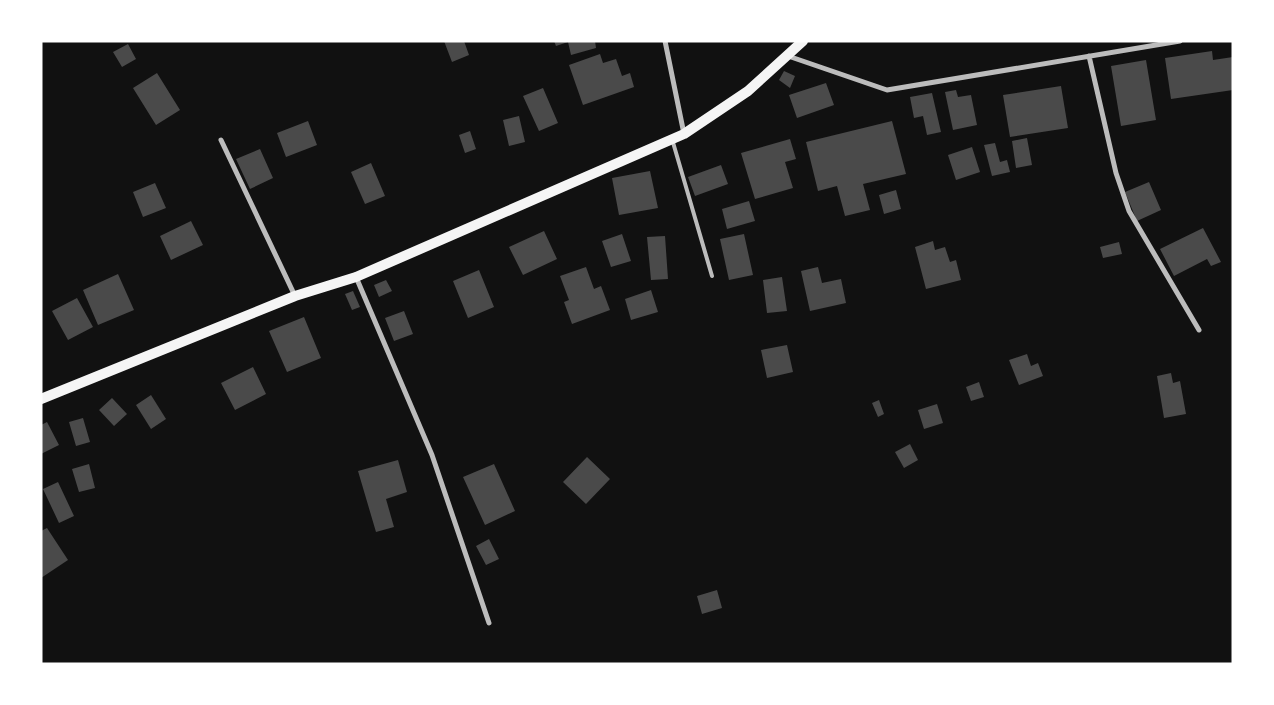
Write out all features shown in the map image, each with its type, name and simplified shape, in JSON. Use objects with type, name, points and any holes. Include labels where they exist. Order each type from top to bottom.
[{"type":"main road","points":[[41,399],[295,296],[356,276],[684,134],[748,90],[803,41]]},
{"type":"street","points":[[665,41],[684,134]]},
{"type":"street","points":[[788,56],[887,90],[1180,41]]},
{"type":"street","points":[[1089,56],[1116,173],[1129,211],[1199,330]]},
{"type":"street","points":[[222,140],[295,296]]},
{"type":"street","points":[[356,276],[432,455],[489,623]]},
{"type":"lane","points":[[672,139],[712,276]]},
{"type":"building","points":[[444,41],[464,41],[469,55],[452,62]]},
{"type":"building","points":[[554,41],[595,41],[596,48],[571,55],[568,42],[556,46]]},
{"type":"building","points":[[128,44],[136,59],[122,67],[113,52]]},
{"type":"building","points":[[1212,51],[1213,60],[1233,57],[1233,90],[1171,99],[1165,58]]},
{"type":"building","points":[[600,54],[603,63],[616,59],[622,76],[630,73],[634,87],[583,105],[569,65]]},
{"type":"building","points":[[1146,60],[1156,120],[1121,126],[1111,66]]},
{"type":"building","points":[[784,71],[795,76],[790,88],[779,80]]},
{"type":"building","points":[[157,73],[180,110],[156,125],[133,88]]},
{"type":"building","points":[[826,83],[834,105],[797,118],[789,95]]},
{"type":"building","points":[[1061,86],[1068,128],[1010,137],[1003,95]]},
{"type":"building","points":[[543,88],[558,123],[539,131],[523,96]]},
{"type":"building","points":[[956,90],[958,97],[971,95],[977,125],[953,130],[945,92]]},
{"type":"building","points":[[932,93],[941,132],[927,135],[923,116],[914,118],[910,97]]},
{"type":"building","points":[[519,116],[525,142],[509,146],[503,120]]},
{"type":"building","points":[[308,121],[317,145],[286,157],[277,133]]},
{"type":"building","points":[[892,121],[906,174],[863,184],[870,210],[845,216],[837,186],[818,191],[806,142]]},
{"type":"building","points":[[470,131],[476,149],[465,153],[459,135]]},
{"type":"building","points":[[1027,138],[1032,165],[1016,168],[1012,141]]},
{"type":"building","points":[[790,139],[796,159],[785,162],[793,188],[755,199],[741,153]]},
{"type":"building","points":[[995,143],[1000,162],[1007,160],[1010,172],[992,176],[984,145]]},
{"type":"building","points":[[972,147],[980,172],[956,180],[948,155]]},
{"type":"building","points":[[260,149],[273,178],[250,189],[236,159]]},
{"type":"building","points":[[371,163],[385,196],[365,204],[351,172]]},
{"type":"building","points":[[721,165],[728,184],[695,196],[688,177]]},
{"type":"building","points":[[650,171],[658,208],[619,215],[612,178]]},
{"type":"building","points":[[1149,182],[1161,210],[1137,221],[1125,192]]},
{"type":"building","points":[[155,183],[166,208],[143,217],[133,192]]},
{"type":"building","points":[[896,190],[901,209],[884,214],[879,195]]},
{"type":"building","points":[[749,201],[755,221],[727,229],[722,209]]},
{"type":"building","points":[[191,221],[203,245],[171,260],[160,236]]},
{"type":"building","points":[[1203,228],[1221,262],[1211,266],[1207,259],[1174,276],[1160,249]]},
{"type":"building","points":[[544,231],[557,259],[523,275],[509,247]]},
{"type":"building","points":[[622,234],[631,261],[611,267],[602,241]]},
{"type":"building","points":[[744,234],[753,275],[729,280],[720,239]]},
{"type":"building","points":[[665,236],[668,279],[651,280],[647,237]]},
{"type":"building","points":[[933,241],[935,250],[945,247],[950,262],[956,260],[961,280],[926,289],[915,247]]},
{"type":"building","points":[[1119,242],[1122,254],[1103,258],[1100,247]]},
{"type":"building","points":[[586,267],[594,289],[601,286],[610,310],[572,324],[564,302],[569,300],[560,276]]},
{"type":"building","points":[[818,267],[822,283],[841,279],[846,303],[810,311],[801,271]]},
{"type":"building","points":[[479,270],[494,307],[468,318],[453,281]]},
{"type":"building","points":[[118,274],[134,310],[98,325],[83,290]]},
{"type":"building","points":[[782,277],[787,311],[767,313],[763,280]]},
{"type":"building","points":[[386,280],[392,291],[379,297],[374,285]]},
{"type":"building","points":[[651,290],[658,312],[631,320],[625,299]]},
{"type":"building","points":[[353,291],[360,307],[352,310],[345,294]]},
{"type":"building","points":[[77,298],[93,327],[68,340],[52,311]]},
{"type":"building","points":[[404,311],[413,334],[394,341],[385,318]]},
{"type":"building","points":[[304,317],[321,358],[287,372],[269,331]]},
{"type":"building","points":[[787,345],[793,372],[767,378],[761,350]]},
{"type":"building","points":[[1027,354],[1031,366],[1038,363],[1043,376],[1019,385],[1009,360]]},
{"type":"building","points":[[253,367],[266,394],[235,410],[221,383]]},
{"type":"building","points":[[1171,373],[1173,383],[1180,381],[1186,414],[1164,418],[1157,376]]},
{"type":"building","points":[[979,382],[984,397],[971,401],[966,387]]},
{"type":"building","points":[[151,395],[166,419],[151,429],[136,405]]},
{"type":"building","points":[[112,398],[127,414],[114,426],[99,410]]},
{"type":"building","points":[[879,400],[884,414],[878,417],[872,403]]},
{"type":"building","points":[[937,404],[943,423],[924,429],[918,410]]},
{"type":"building","points":[[83,418],[90,442],[76,446],[69,422]]},
{"type":"building","points":[[47,422],[59,445],[41,454],[41,425]]},
{"type":"building","points":[[910,444],[918,460],[904,468],[895,452]]},
{"type":"building","points":[[587,457],[610,479],[586,504],[563,482]]},
{"type":"building","points":[[398,460],[407,492],[386,499],[394,527],[376,532],[358,471]]},
{"type":"building","points":[[89,464],[95,488],[79,492],[72,469]]},
{"type":"building","points":[[494,464],[515,511],[485,525],[463,477]]},
{"type":"building","points":[[58,482],[74,516],[59,523],[43,489]]},
{"type":"building","points":[[47,528],[68,560],[41,578],[41,531]]},
{"type":"building","points":[[489,539],[499,559],[486,565],[476,546]]},
{"type":"building","points":[[717,590],[722,608],[702,614],[697,596]]}]
